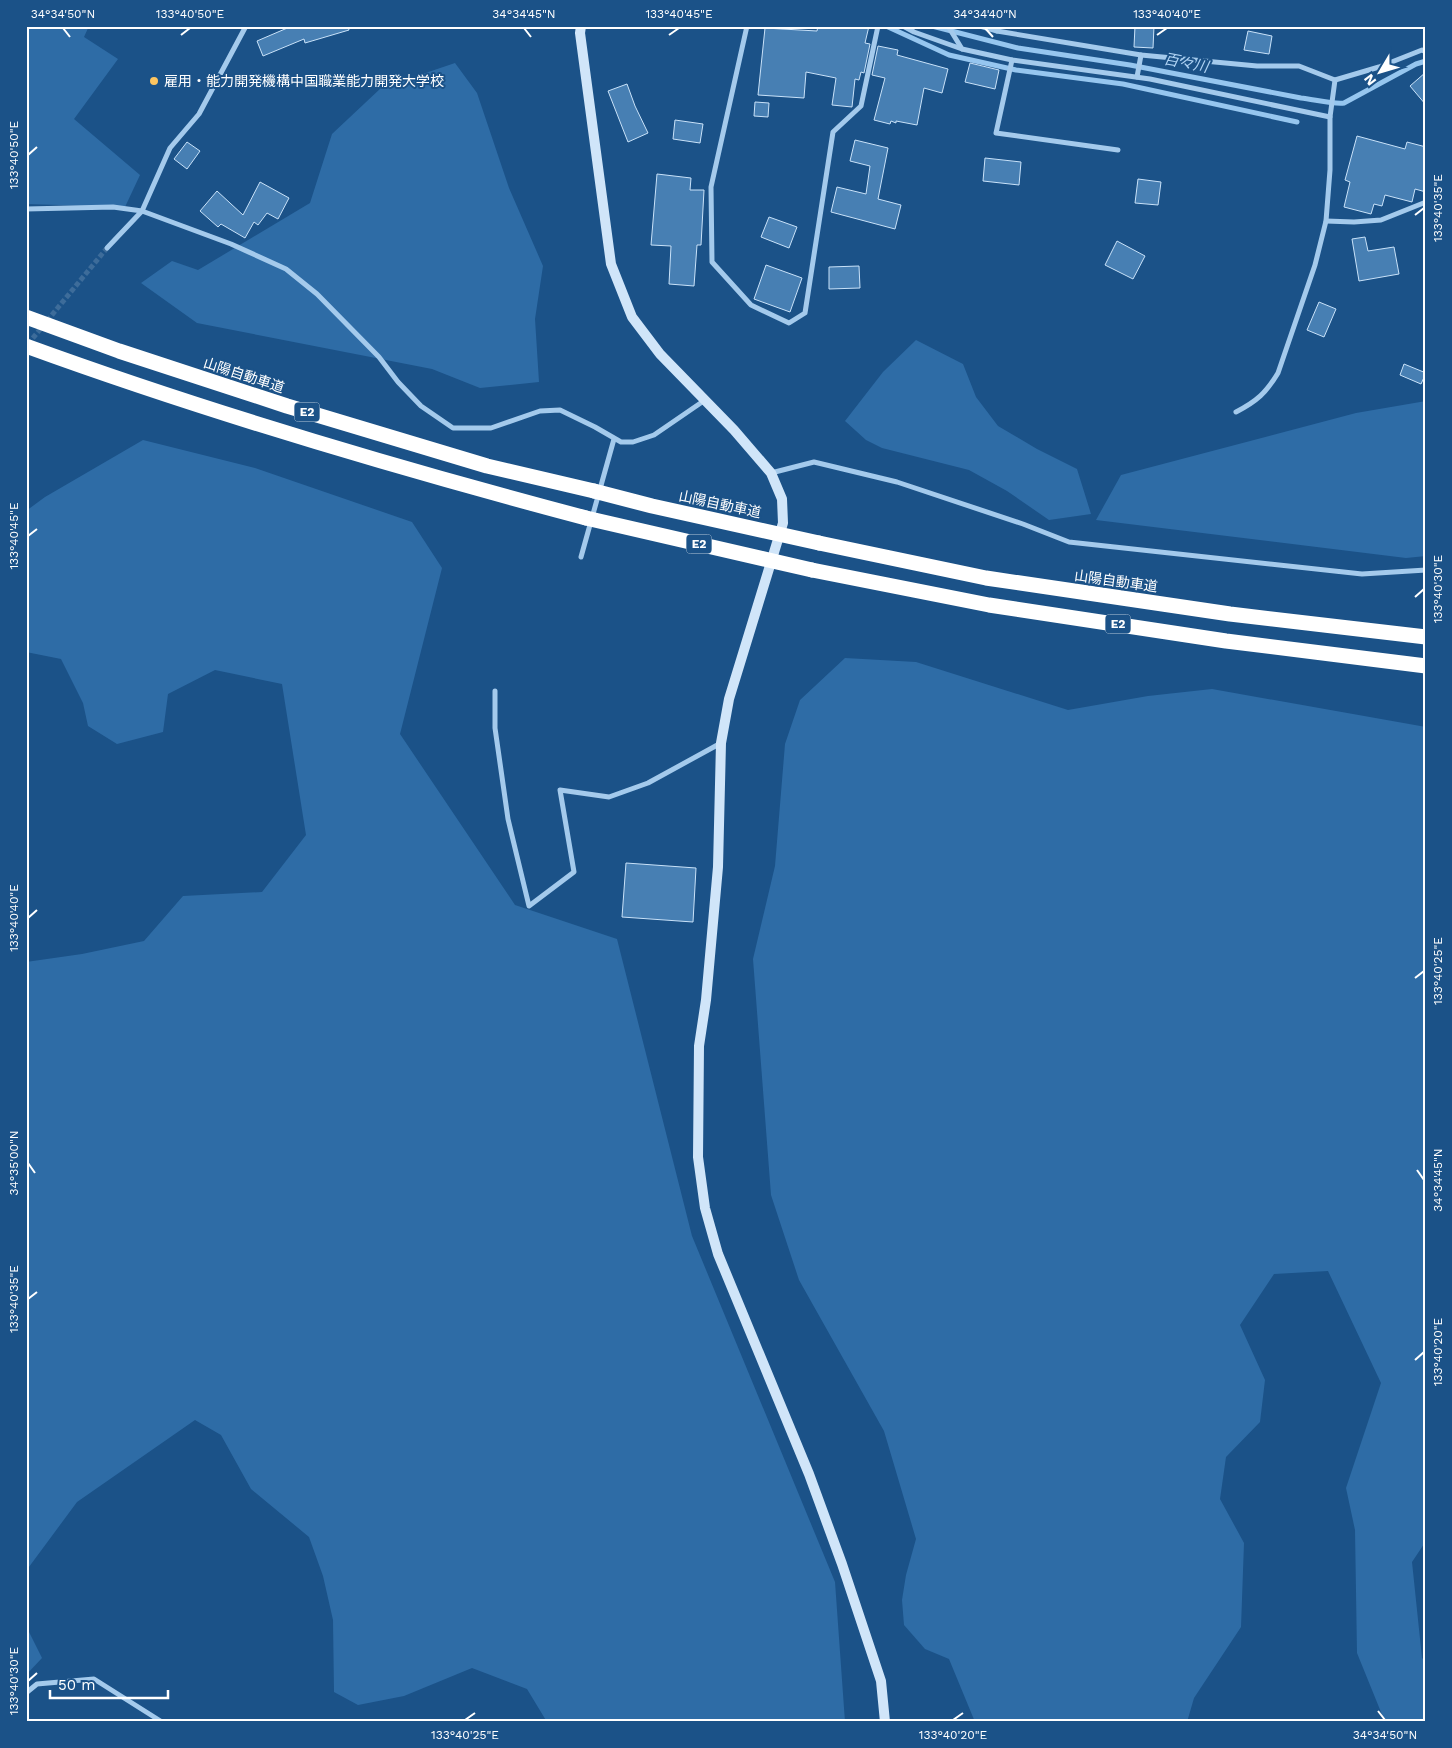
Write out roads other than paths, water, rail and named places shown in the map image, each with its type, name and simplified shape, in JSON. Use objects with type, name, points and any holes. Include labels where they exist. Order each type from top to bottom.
[{"type":"highway","name":"山陽自動車道","points":[[26,318],[119,351],[287,406],[487,466],[652,506],[986,578],[1230,614],[1426,637]]},
{"type":"highway","name":"E2","points":[[26,346],[109,376],[280,432],[481,490],[586,518],[812,570],[1019,609],[1226,641],[1426,666]]},
{"type":"street","points":[[108,248],[142,210],[170,148],[199,114],[246,26]]},
{"type":"street","points":[[581,26],[580,33],[611,264],[632,317],[660,354],[734,430],[771,473],[782,499],[783,523],[729,698],[721,742],[718,867],[706,1000],[699,1046],[698,1156],[705,1208],[718,1254],[809,1474],[842,1564],[881,1681],[885,1722]]},
{"type":"street","points":[[747,26],[712,188],[712,262],[751,305],[789,323],[805,313],[833,132],[861,106],[878,26]]},
{"type":"street","points":[[903,26],[914,32],[962,49],[1012,60],[1136,76],[1330,115]]},
{"type":"street","points":[[948,26],[962,49]]},
{"type":"street","points":[[980,26],[1141,55],[1257,66],[1299,66],[1335,80],[1379,67],[1422,50],[1426,52]]},
{"type":"street","points":[[1136,76],[1141,55]]},
{"type":"street","points":[[1012,60],[996,133],[1118,150]]},
{"type":"street","points":[[1236,412],[1256,401],[1269,389],[1278,373],[1315,265],[1326,221],[1330,170],[1330,115],[1335,80]]},
{"type":"street","points":[[1326,221],[1354,222],[1381,220],[1426,202]]},
{"type":"street","points":[[26,209],[113,206],[142,210],[231,244],[286,269],[317,294],[380,357],[398,382],[421,406],[453,428],[491,428],[540,411],[560,410],[621,442],[633,442],[654,435],[705,400]]},
{"type":"street","points":[[581,557],[614,438]]},
{"type":"street","points":[[771,473],[814,462],[897,482],[1023,524],[1068,542],[1362,574],[1426,570]]},
{"type":"street","points":[[496,691],[495,728],[508,818],[529,906],[574,872],[560,790],[609,797],[648,783],[721,742]]},
{"type":"street","points":[[26,1694],[37,1684],[94,1679],[162,1722]]},
{"type":"waterway","points":[[886,26],[949,55],[1016,70],[1123,84],[1297,122]]},
{"type":"waterway","name":"百々川","points":[[932,26],[1018,48],[1130,65],[1335,103],[1344,103],[1416,64],[1426,61]]},
{"type":"tunnel","points":[[28,344],[107,248]]},
{"type":"place","name":"雇用・能力開発機構中国職業能力開発大学校","points":[[154,81]]}]
